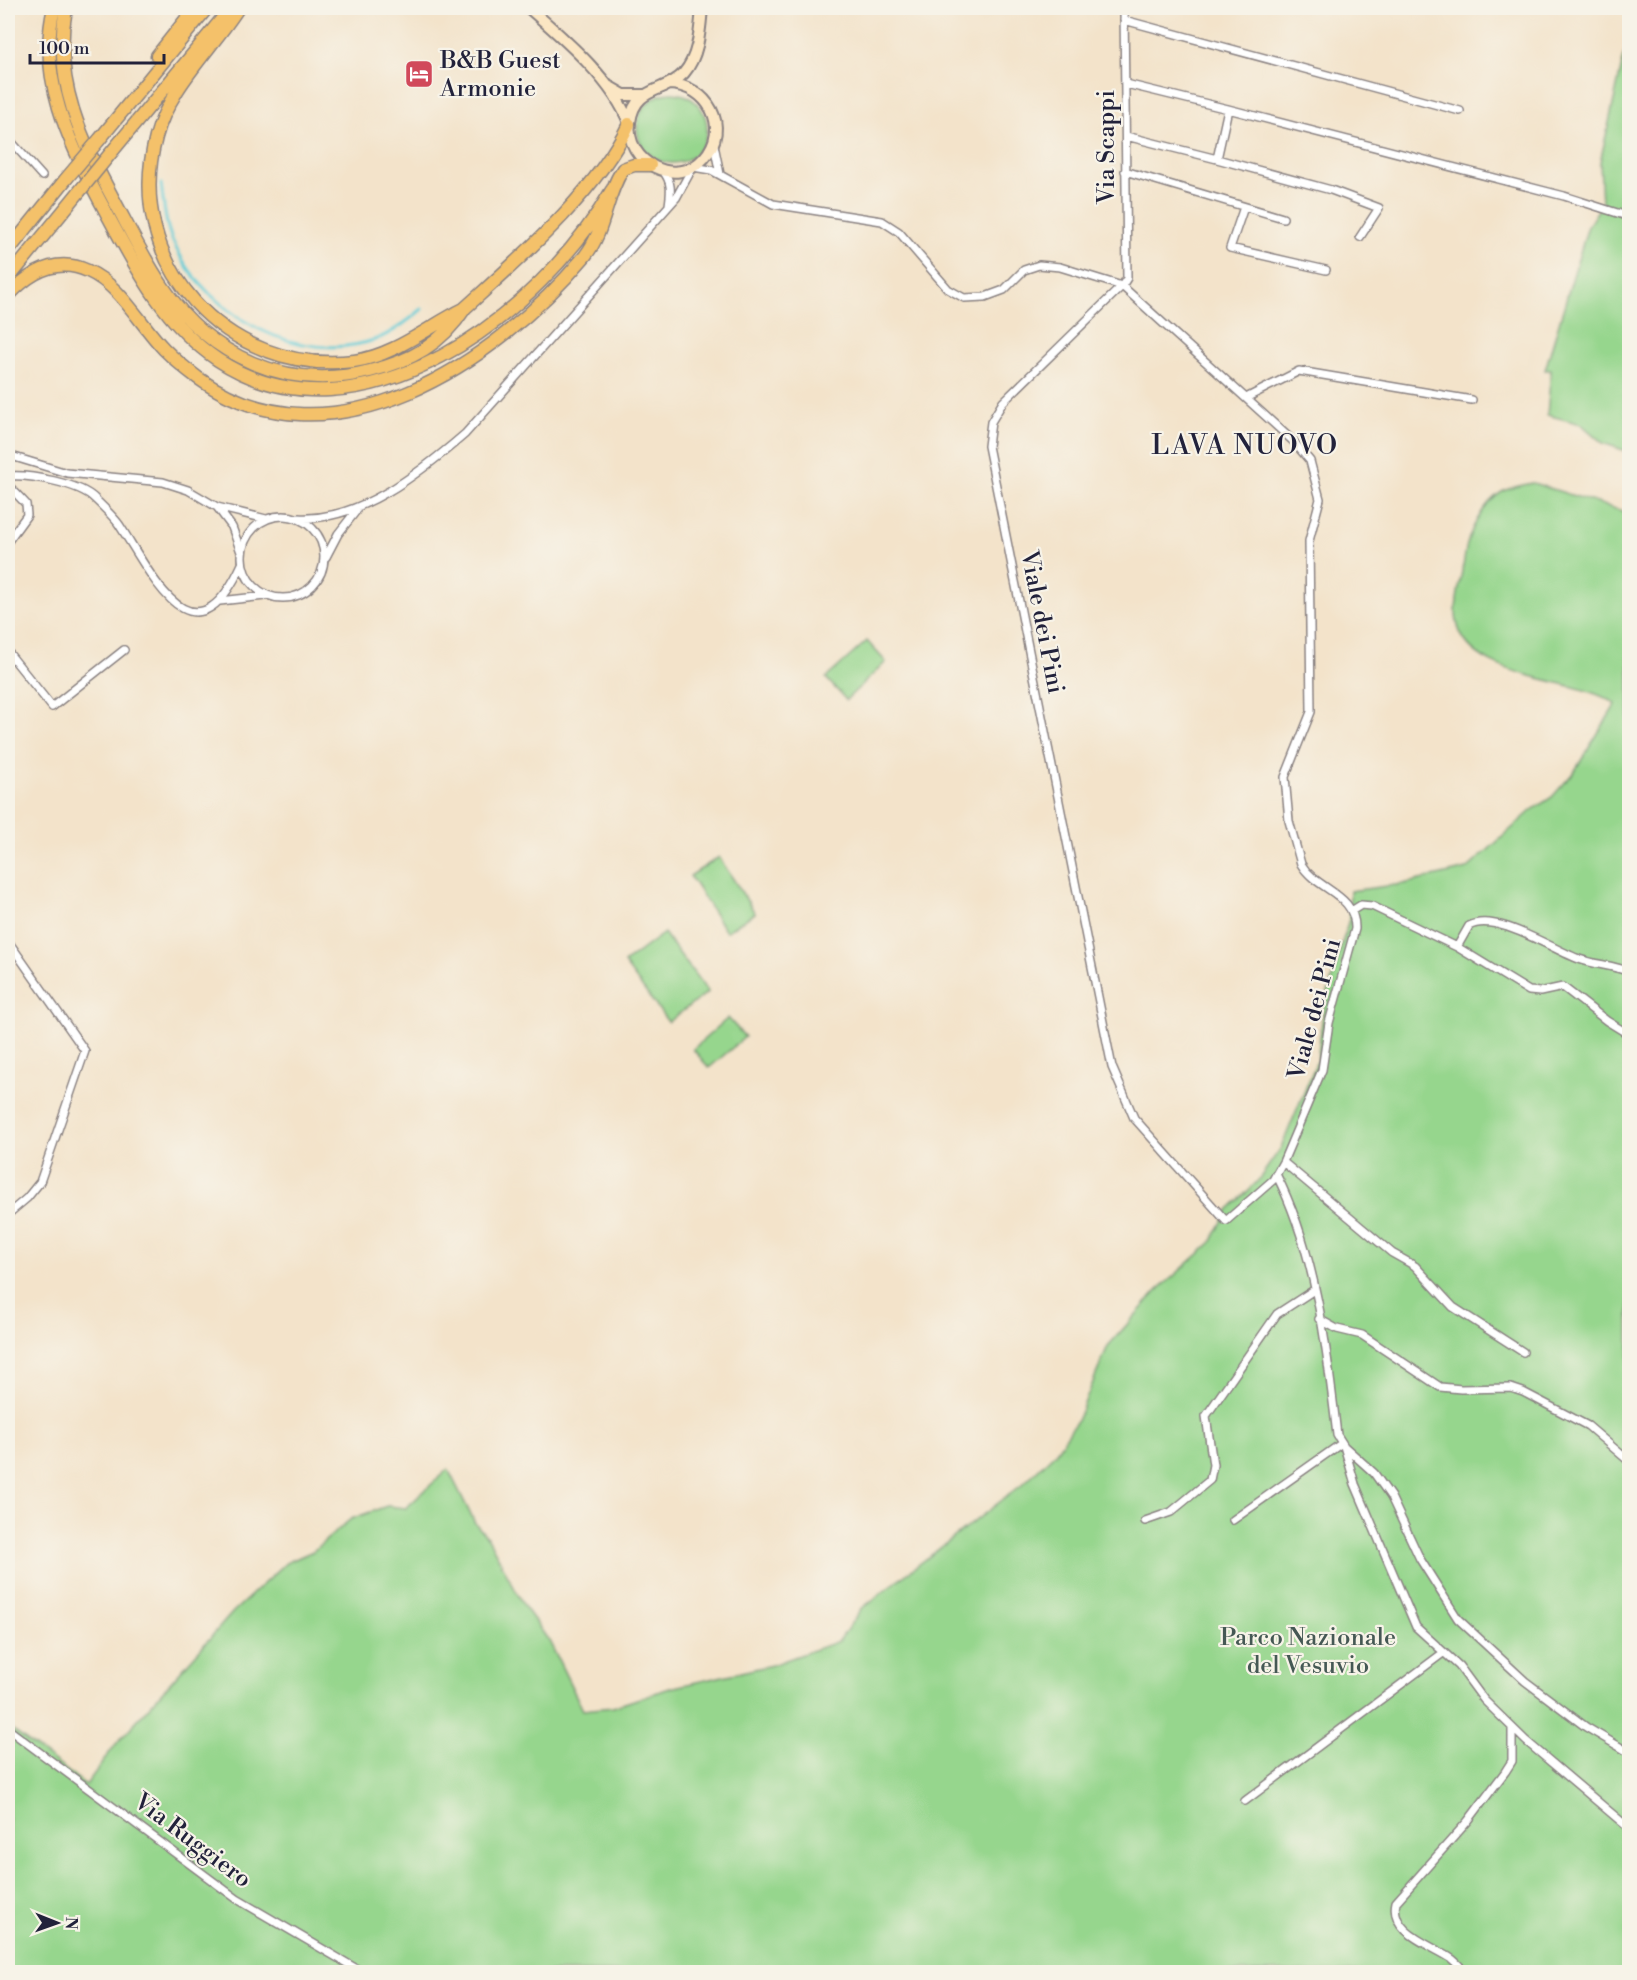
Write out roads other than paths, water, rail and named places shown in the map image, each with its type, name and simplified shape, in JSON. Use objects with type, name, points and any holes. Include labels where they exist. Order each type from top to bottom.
[{"type":"highway","points":[[54,8],[50,65],[58,108],[97,195],[135,265],[161,306],[188,336],[225,364],[269,383],[321,390],[360,387],[411,371],[441,357],[486,328],[527,295],[592,223],[623,169],[634,165],[650,165]]},
{"type":"highway","points":[[66,8],[62,36],[62,69],[69,103],[82,136],[162,287],[187,319],[212,341],[243,361],[264,369],[300,377],[339,378],[380,369],[424,351],[454,326],[465,308]]},
{"type":"highway","points":[[122,111],[156,57],[195,8]]},
{"type":"highway","points":[[8,251],[207,8]]},
{"type":"highway","points":[[8,279],[231,8]]},
{"type":"highway","points":[[238,8],[169,105],[158,129],[152,156],[150,190],[156,229],[168,262],[186,291],[211,318],[241,340],[278,355],[316,362],[357,360],[380,355],[465,308],[528,250],[571,206],[617,146],[629,124]]},
{"type":"highway","points":[[8,296],[28,277],[46,267],[67,266],[87,270],[109,286],[163,348],[200,379],[220,391],[266,409],[288,413],[352,412],[384,404],[419,388],[509,330],[585,255],[600,232],[612,190]]},
{"type":"main road","points":[[529,8],[606,85],[622,105],[634,149],[650,165],[663,171],[673,172],[693,167],[702,161],[714,144],[714,115],[692,79],[691,61]]},
{"type":"main road","points":[[629,124],[633,111],[644,95],[669,84],[685,71],[697,44],[702,8]]},
{"type":"main road","points":[[669,84],[688,87],[698,92]]},
{"type":"main road","points":[[606,85],[624,95],[644,95]]},
{"type":"street","name":"Via Scappi","points":[[1122,286],[1128,271],[1124,8]]},
{"type":"street","points":[[1124,20],[1460,111]]},
{"type":"street","points":[[1126,84],[1519,184],[1629,217]]},
{"type":"street","points":[[1217,159],[1228,109]]},
{"type":"street","points":[[1126,136],[1331,190],[1379,208],[1360,237]]},
{"type":"street","points":[[8,138],[42,176]]},
{"type":"street","points":[[714,144],[720,174]]},
{"type":"street","points":[[8,455],[67,473],[163,482],[188,489],[217,507],[266,519],[287,515],[298,518],[330,518],[356,510],[426,465],[465,434],[669,206],[683,189],[693,167],[720,174],[772,204],[882,221],[898,232],[948,289],[964,298],[985,297],[1004,290],[1024,270],[1040,264],[1059,267],[1122,286]]},
{"type":"street","points":[[663,171],[669,179],[671,189],[669,206]]},
{"type":"street","points":[[1125,171],[1283,218]]},
{"type":"street","points":[[1244,207],[1230,248],[1326,270]]},
{"type":"street","name":"Viale dei Pini","points":[[1122,286],[1246,398],[1293,441],[1310,461],[1319,487],[1320,499],[1309,541],[1311,712],[1290,760],[1285,777],[1285,796],[1296,848],[1307,873],[1347,902],[1353,910],[1355,929],[1329,1023],[1322,1070],[1283,1162],[1276,1174],[1226,1221],[1134,1118],[1112,1067],[988,446],[990,422],[1003,402],[1122,286]]},
{"type":"street","points":[[1246,398],[1299,371],[1472,400]]},
{"type":"street","points":[[8,476],[19,475],[63,484],[95,498],[120,525],[176,607],[195,612],[211,607],[220,601],[242,564]]},
{"type":"street","points":[[8,485],[26,504],[27,515],[8,541]]},
{"type":"street","points":[[217,507],[232,527],[242,553]]},
{"type":"street","points":[[220,601],[268,596],[289,598],[309,590],[321,573],[330,546],[356,510]]},
{"type":"street","points":[[298,518],[316,531],[321,540],[324,562]]},
{"type":"street","points":[[266,519],[249,533],[242,553],[242,564],[251,583],[268,596]]},
{"type":"street","points":[[8,652],[52,706],[124,650]]},
{"type":"street","points":[[1353,910],[1361,905],[1372,906],[1457,947],[1534,992],[1563,987],[1607,1022],[1628,1034]]},
{"type":"street","points":[[1457,947],[1469,926],[1482,923],[1518,930],[1580,960],[1629,972]]},
{"type":"street","points":[[8,941],[85,1051],[40,1182],[27,1198],[8,1215]]},
{"type":"street","points":[[1283,1162],[1392,1253],[1415,1266],[1453,1307],[1523,1352]]},
{"type":"street","points":[[1276,1174],[1300,1229],[1314,1290],[1337,1434],[1343,1444],[1355,1484],[1416,1627],[1459,1666],[1484,1700],[1512,1728],[1629,1829]]},
{"type":"street","points":[[1145,1521],[1171,1512],[1210,1480],[1213,1465],[1206,1416],[1277,1314],[1314,1290]]},
{"type":"street","points":[[1319,1319],[1337,1329],[1362,1335],[1440,1387],[1511,1388],[1523,1392],[1588,1426],[1629,1462]]},
{"type":"street","points":[[1233,1520],[1343,1444]]},
{"type":"street","points":[[1343,1444],[1374,1473],[1391,1497],[1420,1559],[1458,1619],[1525,1681],[1586,1727],[1629,1753]]},
{"type":"street","points":[[1245,1801],[1443,1653]]},
{"type":"street","points":[[1466,1972],[1452,1959],[1427,1947],[1396,1920],[1394,1910],[1396,1902],[1468,1821],[1505,1772],[1512,1761],[1512,1728]]},
{"type":"street","name":"Via Ruggiero","points":[[8,1729],[237,1899],[362,1972]]},
{"type":"waterway","points":[[161,184],[169,231],[190,271],[210,294],[233,314],[259,329],[288,340],[317,346],[347,346],[377,339],[401,326],[422,309]]},
{"type":"place","name":"B&B Guest Armonie","points":[[419,74]]},
{"type":"district","name":"LAVA NUOVO","points":[[1245,445]]},
{"type":"park label","name":"Parco Nazionale del Vesuvio","points":[[1308,1651]]}]
